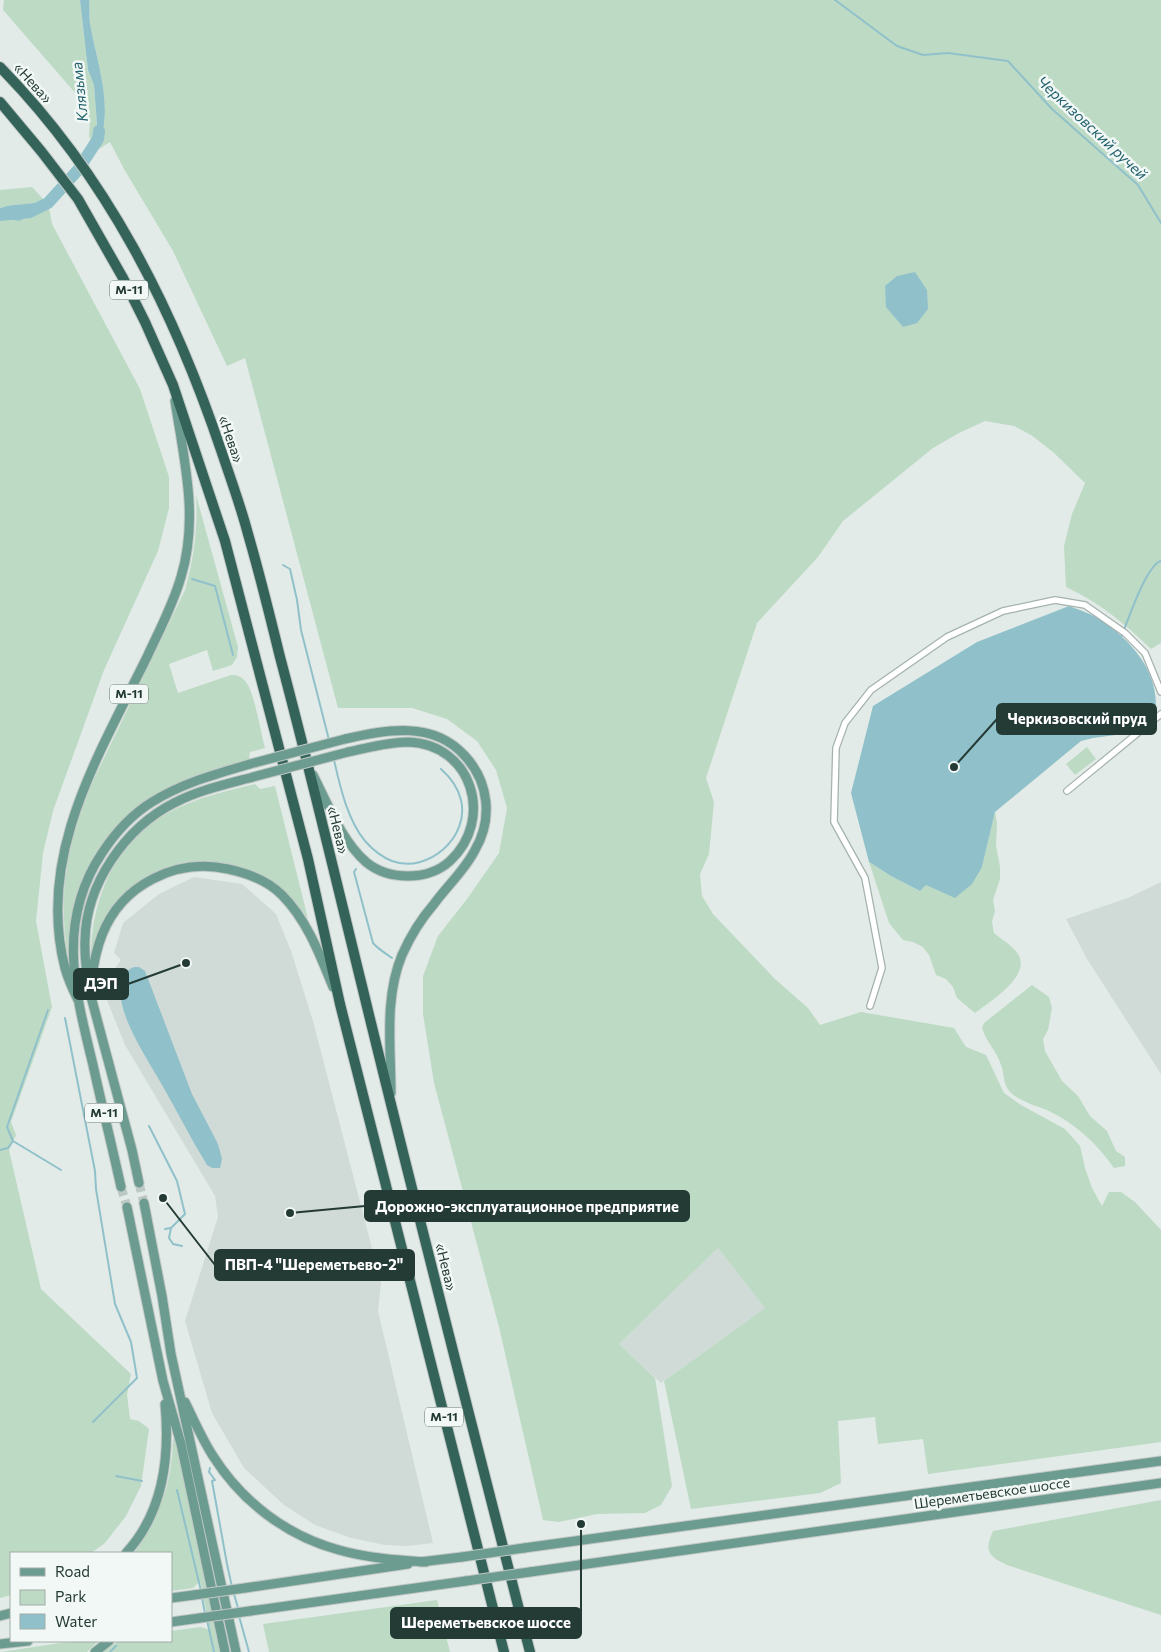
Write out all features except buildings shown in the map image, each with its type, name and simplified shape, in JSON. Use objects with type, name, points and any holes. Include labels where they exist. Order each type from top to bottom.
[{"type":"highway","name":"«Нева»","points":[[0,67],[26,94],[55,129],[91,178],[123,229],[177,334],[203,398],[247,530],[309,767],[391,1106],[530,1652]]},
{"type":"highway","name":"М-11","points":[[0,102],[78,199],[123,278],[173,385],[225,541],[308,859],[340,1004],[504,1652]]},
{"type":"main road","name":"М-11","points":[[78,1000],[66,971],[60,948],[57,918],[58,890],[66,839],[87,781],[170,608],[181,577],[188,546],[190,511],[188,480],[173,385]]},
{"type":"main road","name":"М-11","points":[[121,1187],[78,1000],[72,954],[75,918],[85,885],[110,840],[135,814],[184,785],[250,764],[345,739],[393,730],[410,730],[426,732],[440,737],[463,754],[474,766],[481,779],[486,803],[484,827],[475,851],[415,929],[399,965],[392,991],[391,1106]]},
{"type":"main road","name":"М-11","points":[[139,1183],[90,993],[86,969],[85,947],[88,921],[96,891],[105,870],[120,848],[143,824],[172,803],[189,795],[348,752],[378,745],[410,742],[435,749],[457,764],[471,787],[474,799],[474,813],[468,836],[456,855],[438,869],[415,876],[391,874],[373,866],[360,856],[350,844],[309,767]]},
{"type":"main road","name":"М-11","points":[[90,993],[92,971],[102,934],[111,917],[137,887],[156,876],[173,870],[200,866],[218,866],[237,870],[258,878],[281,894],[297,914],[316,947],[340,1004]]},
{"type":"main road","points":[[144,1203],[179,1390],[236,1652]]},
{"type":"main road","points":[[127,1206],[163,1382],[181,1444],[225,1652]]},
{"type":"main road","points":[[127,1552],[143,1530],[152,1512],[160,1494],[164,1476],[167,1428],[163,1382]]},
{"type":"main road","points":[[179,1390],[213,1456],[230,1480],[263,1512],[297,1534],[338,1550],[386,1559],[426,1562]]},
{"type":"main road","name":"Шереметьевское шоссе","points":[[172,1598],[1161,1461]]},
{"type":"main road","name":"Шереметьевское шоссе","points":[[172,1622],[1134,1487],[1161,1485]]},
{"type":"main road","points":[[0,1644],[19,1642]]},
{"type":"main road","points":[[95,1652],[108,1642]]},
{"type":"street","points":[[870,1006],[882,968],[865,878],[834,822],[836,748],[845,723],[871,690],[947,637],[1003,611],[1055,600],[1085,605],[1125,633],[1145,653],[1161,692]]},
{"type":"street","points":[[1067,791],[1161,714]]},
{"type":"shaded area","points":[[194,877],[242,884],[276,914],[291,951],[313,1021],[381,1283],[378,1311],[433,1543],[407,1546],[385,1545],[351,1538],[315,1525],[284,1505],[244,1468],[212,1413],[185,1321],[218,1217],[215,1196],[125,1045],[107,1000],[105,982],[121,960],[114,953],[123,923],[159,894]]},
{"type":"shaded area","points":[[1161,882],[1161,1074],[1087,959],[1066,919],[1128,898]]},
{"type":"shaded area","points":[[718,1248],[765,1308],[661,1383],[619,1344]]},
{"type":"green space","points":[[4,0],[80,0],[88,70],[94,85],[97,125],[96,135],[92,143],[89,136],[90,121],[77,95],[3,10]]},
{"type":"green space","points":[[89,0],[1161,0],[1161,643],[1151,649],[1111,614],[1066,587],[1064,546],[1072,514],[1085,483],[1053,452],[1031,435],[1014,426],[985,421],[959,433],[933,448],[843,521],[818,557],[757,623],[706,778],[714,802],[709,854],[700,874],[702,896],[713,914],[775,979],[808,1008],[820,1025],[861,1012],[954,1028],[966,1047],[986,1055],[1004,1093],[1021,1105],[1065,1129],[1080,1146],[1092,1188],[1102,1206],[1109,1192],[1121,1192],[1135,1202],[1161,1230],[1161,1442],[928,1474],[923,1439],[878,1444],[875,1417],[838,1421],[841,1483],[820,1493],[691,1509],[664,1381],[765,1308],[718,1248],[619,1344],[655,1378],[672,1486],[661,1505],[645,1513],[597,1514],[559,1522],[543,1520],[499,1327],[434,1083],[423,1014],[423,976],[438,936],[499,853],[507,808],[496,770],[477,741],[447,719],[412,708],[338,708],[245,358],[227,366],[173,251],[110,142],[96,151],[102,135],[105,104],[90,23]]},
{"type":"green space","points":[[32,187],[45,201],[0,208],[0,190]]},
{"type":"green space","points":[[49,207],[52,224],[140,389],[169,477],[169,508],[158,551],[104,670],[53,811],[43,853],[36,921],[52,1007],[11,1122],[16,1135],[9,1150],[41,1289],[131,1374],[127,1395],[130,1419],[139,1421],[149,1429],[141,1486],[126,1516],[105,1543],[92,1552],[10,1552],[10,1595],[0,1598],[0,221],[7,219],[19,221]]},
{"type":"green space","points":[[196,495],[238,647],[237,657],[232,665],[213,671],[207,650],[169,664],[178,693],[231,675],[242,678],[251,693],[265,748],[250,752],[249,759],[196,776],[166,789],[150,798],[122,821],[98,849],[81,882],[72,913],[68,956],[65,933],[64,889],[71,847],[92,783],[185,590],[195,543]]},
{"type":"green space","points":[[1087,747],[1096,759],[1075,775],[1066,764]]},
{"type":"green space","points":[[255,784],[260,789],[275,786],[308,919],[281,890],[250,871],[217,862],[183,863],[152,874],[125,894],[104,923],[91,961],[95,917],[101,896],[109,876],[133,840],[149,826],[178,808],[211,796]]},
{"type":"green space","points":[[995,812],[1000,879],[993,900],[995,911],[992,922],[994,933],[1016,951],[1021,962],[1019,971],[1007,988],[975,1013],[957,998],[953,987],[946,979],[936,975],[929,955],[923,947],[903,940],[889,923],[869,862],[920,891],[926,885],[982,867]]},
{"type":"green space","points":[[1032,985],[1049,997],[1052,1008],[1048,1030],[1043,1039],[1045,1051],[1062,1081],[1078,1096],[1090,1116],[1107,1131],[1116,1151],[1125,1157],[1125,1166],[1114,1168],[1093,1143],[1077,1128],[1049,1111],[1019,1099],[1006,1086],[999,1060],[982,1028],[984,1023]]},
{"type":"green space","points":[[173,1439],[175,1439],[221,1652],[101,1652],[117,1642],[172,1642],[172,1631],[201,1627],[210,1630],[200,1581],[193,1588],[172,1591],[172,1552],[135,1552],[158,1513],[167,1485]]},
{"type":"green space","points":[[1161,1500],[1161,1615],[1007,1565],[996,1559],[989,1552],[988,1548],[993,1531]]},
{"type":"green space","points":[[437,1600],[450,1652],[269,1652],[263,1624]]},
{"type":"green space","points":[[67,1642],[97,1642],[87,1652],[0,1652]]},
{"type":"water","points":[[80,0],[89,0],[90,23],[105,104],[102,135],[96,151],[92,143],[96,135],[97,125],[94,85],[88,70]]},
{"type":"water","points":[[45,201],[49,207],[19,221],[7,219],[0,221],[0,208]]},
{"type":"water","points":[[915,272],[927,290],[928,309],[917,323],[903,327],[886,307],[885,286],[897,276]]},
{"type":"water","points":[[1069,606],[1101,620],[1131,646],[1146,667],[1155,692],[1156,705],[1123,734],[1081,741],[995,812],[982,867],[972,884],[955,898],[926,885],[920,891],[869,862],[851,793],[873,706],[977,642]]},
{"type":"water","points":[[134,967],[139,967],[145,971],[192,1094],[218,1144],[222,1159],[220,1168],[212,1168],[207,1165],[130,1028],[122,1003],[120,987],[121,980],[125,974]]},
{"type":"waterway","name":"Черкизовский ручей","points":[[835,0],[897,46],[923,55],[948,53],[1008,61],[1052,109],[1138,185],[1161,223]]},
{"type":"waterway","name":"Клязьма","points":[[0,215],[30,212],[48,203],[78,170],[98,139],[99,131]]},
{"type":"waterway","name":"Черкизовский ручей","points":[[1121,637],[1149,572],[1161,561]]},
{"type":"waterway","points":[[283,565],[290,569],[301,630],[329,740]]},
{"type":"waterway","points":[[192,579],[215,586],[233,655]]},
{"type":"waterway","points":[[334,760],[345,802],[353,823],[359,832],[368,844],[381,855],[392,861],[406,864],[432,857],[453,839],[459,827],[462,814],[460,795],[448,775],[441,769]]},
{"type":"waterway","points":[[356,869],[354,872],[373,943],[392,958]]},
{"type":"waterway","points":[[48,1010],[7,1127],[13,1141],[61,1170]]},
{"type":"waterway","points":[[65,1018],[95,1171],[96,1189],[115,1304],[131,1342],[137,1378],[93,1422]]},
{"type":"waterway","points":[[149,1126],[177,1181],[185,1214],[171,1228],[165,1229]]},
{"type":"waterway","points":[[0,1150],[8,1148],[13,1141]]},
{"type":"waterway","points":[[171,1228],[169,1238],[173,1244],[182,1246]]},
{"type":"waterway","points":[[210,1468],[209,1472],[215,1480],[212,1481],[232,1587]]},
{"type":"waterway","points":[[116,1476],[142,1481]]},
{"type":"waterway","points":[[177,1490],[201,1591]]},
{"type":"waterway","points":[[234,1594],[238,1608]]},
{"type":"waterway","points":[[202,1598],[205,1613]]},
{"type":"waterway","points":[[239,1616],[249,1652]]},
{"type":"waterway","points":[[207,1620],[214,1652]]},
{"type":"waterway","points":[[110,1652],[116,1646]]},
{"type":"tunnel","points":[[139,1183],[144,1203]]},
{"type":"tunnel","points":[[121,1187],[127,1207]]},
{"type":"place","name":"Черкизовский пруд","points":[[954,767]]},
{"type":"place","name":"ДЭП","points":[[186,963]]},
{"type":"place","name":"ПВП-4 \"Шереметьево-2\"","points":[[163,1198]]},
{"type":"place","name":"Дорожно-эксплуатационное предприятие","points":[[290,1213]]},
{"type":"place","name":"Шереметьевское шоссе","points":[[581,1524]]}]
